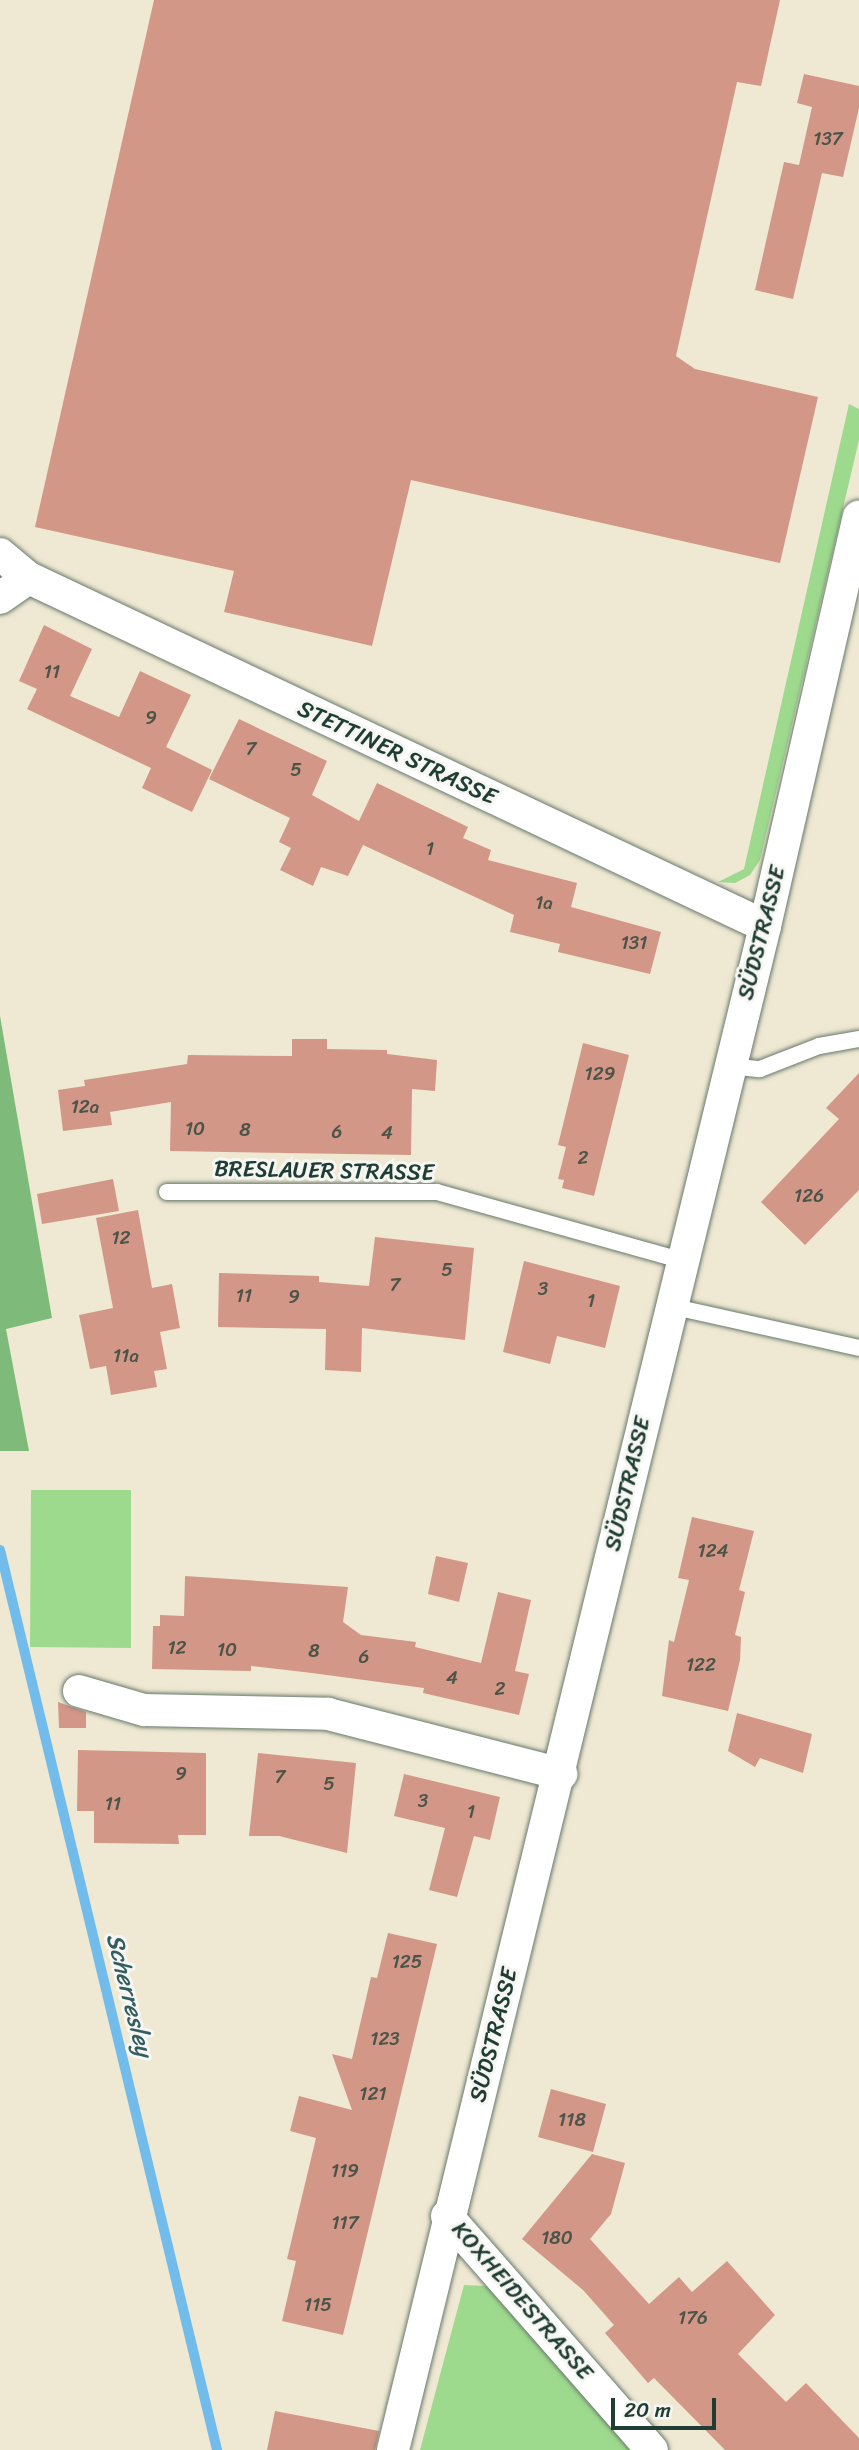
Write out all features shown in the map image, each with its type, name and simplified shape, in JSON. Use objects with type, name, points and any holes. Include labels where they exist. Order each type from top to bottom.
[{"type":"street","name":"SÜDSTRASSE","points":[[393,2450],[447,2216],[561,1774],[681,1260],[765,926],[859,517]]},
{"type":"street","name":"STETTINER STRASSE","points":[[0,554],[29,578],[765,926]]},
{"type":"street","points":[[0,598],[29,578]]},
{"type":"street","points":[[79,1691],[144,1710],[328,1714],[561,1774]]},
{"type":"street","name":"KOXHEIDESTRASSE","points":[[447,2216],[652,2450]]},
{"type":"lane","points":[[729,1066],[760,1069],[819,1046],[859,1039]]},
{"type":"lane","name":"BRESLAUER STRASSE","points":[[167,1192],[437,1192],[681,1260]]},
{"type":"lane","points":[[670,1306],[859,1348]]},
{"type":"green space","points":[[849,404],[859,409],[859,440],[760,860],[750,875],[735,883],[718,882],[744,869]]},
{"type":"green space","points":[[0,1016],[52,1318],[6,1329],[29,1451],[0,1451]]},
{"type":"green space","points":[[31,1490],[131,1490],[131,1648],[30,1647]]},
{"type":"green space","points":[[464,2285],[486,2286],[634,2450],[420,2450]]},
{"type":"building","points":[[154,0],[780,0],[761,86],[737,82],[676,356],[695,369],[818,397],[780,563],[411,480],[372,646],[224,612],[234,571],[35,527]]},
{"type":"building","points":[[804,74],[859,86],[859,108],[843,177],[822,173],[793,299],[755,290],[784,162],[799,165],[812,107],[797,103]]},
{"type":"building","points":[[44,625],[92,649],[70,696],[119,717],[140,671],[191,695],[166,747],[212,770],[192,812],[142,788],[151,768],[27,709],[37,689],[19,681]]},
{"type":"building","points":[[239,719],[327,761],[312,795],[359,821],[377,783],[468,827],[463,838],[491,850],[488,860],[577,883],[571,907],[661,932],[650,974],[558,952],[560,944],[510,932],[514,915],[363,845],[348,876],[321,867],[313,886],[280,870],[291,848],[279,842],[290,818],[209,779]]},
{"type":"building","points":[[292,1039],[327,1039],[327,1049],[387,1050],[387,1054],[437,1060],[435,1091],[412,1089],[411,1155],[170,1151],[171,1102],[110,1112],[112,1125],[63,1131],[58,1090],[85,1086],[84,1080],[187,1064],[188,1055],[292,1056]]},
{"type":"building","points":[[583,1043],[629,1055],[594,1196],[562,1188],[564,1180],[558,1179],[566,1147],[558,1145]]},
{"type":"building","points":[[859,1073],[859,1190],[805,1245],[761,1202],[839,1119],[826,1108]]},
{"type":"building","points":[[113,1179],[119,1211],[42,1224],[37,1194]]},
{"type":"building","points":[[138,1210],[152,1288],[172,1284],[180,1328],[160,1332],[167,1369],[154,1371],[157,1387],[111,1395],[106,1366],[90,1369],[79,1315],[113,1308],[96,1218]]},
{"type":"building","points":[[375,1237],[474,1248],[465,1340],[362,1328],[361,1372],[325,1370],[326,1329],[218,1327],[219,1273],[319,1276],[319,1282],[369,1286]]},
{"type":"building","points":[[524,1261],[620,1286],[605,1348],[557,1336],[550,1364],[503,1352]]},
{"type":"building","points":[[692,1517],[754,1531],[739,1590],[745,1592],[735,1635],[741,1637],[740,1660],[728,1711],[662,1696],[669,1640],[674,1642],[689,1580],[678,1578]]},
{"type":"building","points":[[436,1556],[468,1563],[459,1602],[428,1594]]},
{"type":"building","points":[[185,1576],[348,1587],[343,1622],[361,1635],[416,1642],[415,1647],[481,1663],[498,1592],[531,1600],[515,1671],[529,1674],[519,1715],[423,1693],[424,1688],[312,1673],[251,1666],[251,1671],[152,1669],[153,1626],[160,1626],[160,1615],[184,1616]]},
{"type":"building","points":[[58,1702],[86,1712],[86,1728],[59,1728]]},
{"type":"building","points":[[737,1713],[812,1734],[803,1773],[760,1758],[755,1767],[728,1751]]},
{"type":"building","points":[[78,1750],[206,1753],[206,1835],[178,1835],[179,1844],[94,1843],[94,1811],[77,1811]]},
{"type":"building","points":[[258,1753],[356,1763],[347,1853],[279,1836],[249,1836]]},
{"type":"building","points":[[404,1774],[500,1797],[490,1840],[474,1836],[457,1897],[429,1890],[445,1828],[394,1816]]},
{"type":"building","points":[[388,1933],[437,1944],[343,2335],[282,2321],[296,2261],[287,2259],[316,2138],[290,2131],[299,2096],[352,2110],[332,2054],[352,2059],[371,1977],[377,1978]]},
{"type":"building","points":[[551,2089],[606,2104],[593,2152],[538,2137]]},
{"type":"building","points":[[592,2154],[625,2163],[611,2214],[590,2239],[649,2304],[679,2277],[692,2292],[727,2261],[775,2315],[738,2354],[786,2402],[806,2383],[859,2438],[859,2450],[725,2450],[654,2378],[648,2383],[605,2333],[614,2325],[583,2290],[522,2239]]},
{"type":"building","points":[[275,2411],[379,2431],[375,2450],[267,2450]]},
{"type":"waterway","name":"Scherresley","points":[[0,1550],[217,2450]]}]
